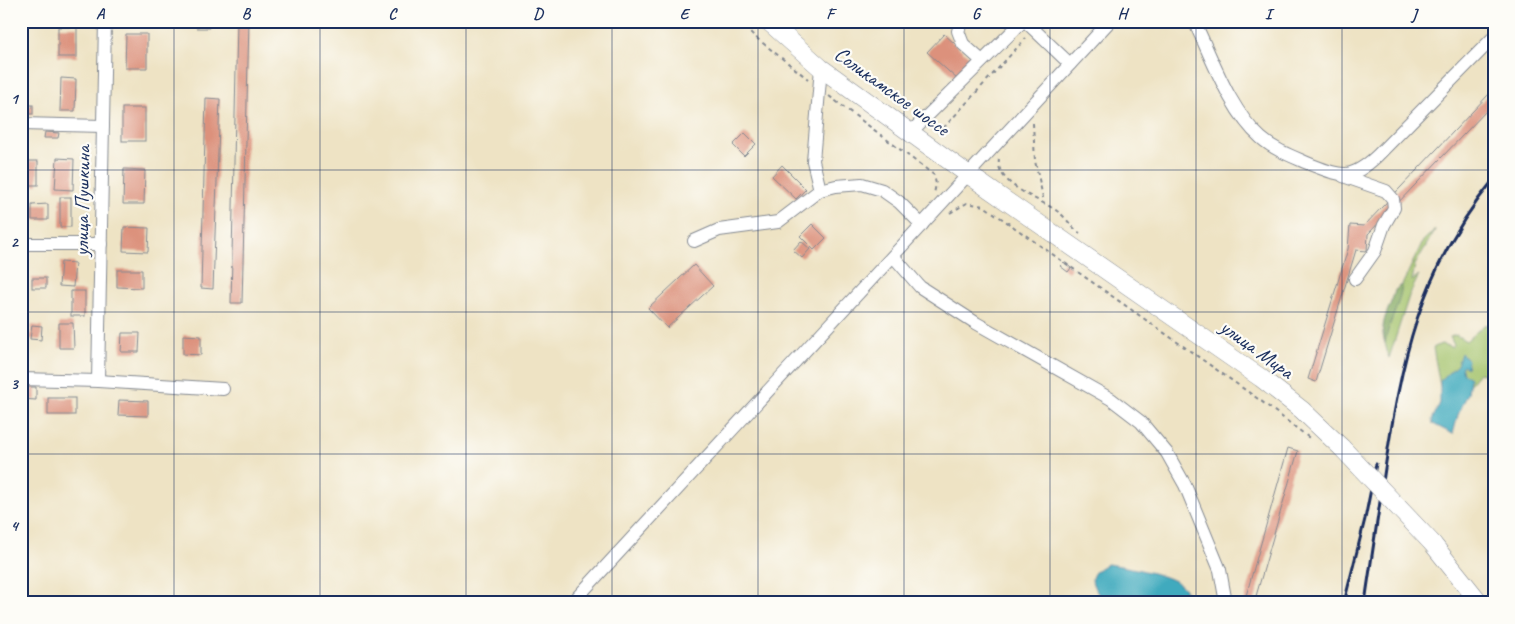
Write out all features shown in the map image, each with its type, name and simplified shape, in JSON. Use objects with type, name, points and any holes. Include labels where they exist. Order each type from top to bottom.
[{"type":"highway","name":"Соликамское шоссе","points":[[768,21],[822,68],[969,175]]},
{"type":"highway","name":"улица Мира","points":[[969,175],[1261,378],[1302,410],[1342,448],[1432,543],[1480,603]]},
{"type":"street","name":"улица Пушкина","points":[[98,381],[105,21]]},
{"type":"street","points":[[962,21],[958,31],[963,44],[982,61]]},
{"type":"street","points":[[572,603],[1110,21]]},
{"type":"street","points":[[1194,21],[1233,101],[1260,137],[1291,156],[1386,191],[1392,196],[1394,203],[1392,212],[1384,225],[1375,250],[1354,279]]},
{"type":"street","points":[[911,132],[1022,24],[1070,64]]},
{"type":"street","points":[[1343,176],[1354,173],[1370,163],[1494,37]]},
{"type":"street","points":[[820,190],[813,161],[822,68]]},
{"type":"street","points":[[21,124],[103,126]]},
{"type":"street","points":[[694,242],[719,230],[778,222],[820,190],[836,186],[862,184],[882,190],[899,202],[922,226]]},
{"type":"street","points":[[21,244],[101,244]]},
{"type":"street","points":[[894,256],[920,287],[976,323],[1110,399],[1141,422],[1167,453],[1185,485],[1220,570],[1226,603]]},
{"type":"street","points":[[21,379],[98,381],[223,389]]},
{"type":"path","points":[[739,21],[754,36],[819,88],[934,175],[936,184],[933,196]]},
{"type":"path","points":[[927,144],[1022,24]]},
{"type":"path","points":[[1026,126],[1032,119],[1036,166],[1044,202]]},
{"type":"path","points":[[1000,157],[1000,171],[1007,180],[1032,198],[1044,202],[1060,213]]},
{"type":"path","points":[[950,213],[967,203],[984,206],[1261,400],[1318,444]]},
{"type":"green space","points":[[1435,230],[1415,265],[1412,281],[1419,275],[1409,296],[1389,358],[1385,343],[1387,329],[1402,285],[1423,241]]},
{"type":"green space","points":[[1402,285],[1385,343],[1383,336],[1384,322],[1395,290]]},
{"type":"green space","points":[[1494,324],[1494,362],[1488,364],[1486,368],[1489,375],[1479,373],[1470,384],[1469,378],[1463,373],[1461,366],[1464,365],[1466,368],[1468,364],[1457,365],[1440,381],[1440,386],[1433,348],[1441,344],[1452,347],[1454,345],[1450,337],[1456,335],[1466,341],[1484,325]]},
{"type":"water","points":[[1461,353],[1468,360],[1467,368],[1464,365],[1461,367],[1463,373],[1470,378],[1468,393],[1458,415],[1453,434],[1433,424],[1432,420],[1440,403],[1440,381],[1457,365]]},
{"type":"water","points":[[1107,564],[1160,575],[1179,583],[1186,592],[1184,603],[1104,603],[1092,582],[1092,577],[1099,568]]},
{"type":"building","points":[[197,21],[209,21],[209,28],[196,28]]},
{"type":"building","points":[[237,21],[249,21],[242,303],[231,303]]},
{"type":"building","points":[[58,27],[77,27],[77,57],[58,57]]},
{"type":"building","points":[[126,34],[147,34],[147,68],[125,68]]},
{"type":"building","points":[[944,34],[974,61],[957,79],[927,52]]},
{"type":"building","points":[[61,78],[76,79],[75,111],[60,111]]},
{"type":"building","points":[[1494,91],[1494,106],[1489,108],[1368,234],[1367,251],[1356,250],[1316,382],[1308,379],[1348,249],[1350,225],[1364,226]]},
{"type":"building","points":[[206,98],[220,99],[213,289],[201,288]]},
{"type":"building","points":[[21,105],[33,105],[33,114],[21,114]]},
{"type":"building","points":[[122,108],[145,108],[145,141],[122,141]]},
{"type":"building","points":[[45,132],[59,133],[58,138],[44,138]]},
{"type":"building","points":[[745,133],[756,144],[744,156],[733,145]]},
{"type":"building","points":[[57,158],[74,159],[73,190],[55,189]]},
{"type":"building","points":[[24,161],[38,161],[38,185],[24,185]]},
{"type":"building","points":[[782,165],[806,189],[796,199],[772,176]]},
{"type":"building","points":[[124,169],[145,170],[144,204],[123,204]]},
{"type":"building","points":[[60,197],[71,197],[71,227],[60,227]]},
{"type":"building","points":[[48,204],[48,220],[32,220],[32,205]]},
{"type":"building","points":[[812,224],[826,238],[814,250],[800,236]]},
{"type":"building","points":[[124,227],[149,228],[148,252],[123,251]]},
{"type":"building","points":[[801,241],[810,249],[802,258],[793,250]]},
{"type":"building","points":[[61,262],[75,263],[73,287],[59,286]]},
{"type":"building","points":[[1064,262],[1071,268],[1068,272],[1060,266]]},
{"type":"building","points":[[694,265],[713,286],[667,328],[648,308]]},
{"type":"building","points":[[117,270],[142,270],[142,288],[117,287]]},
{"type":"building","points":[[32,278],[46,278],[46,288],[32,288]]},
{"type":"building","points":[[71,291],[85,291],[85,316],[71,316]]},
{"type":"building","points":[[59,323],[73,323],[74,348],[59,348]]},
{"type":"building","points":[[32,325],[42,326],[41,340],[30,339]]},
{"type":"building","points":[[122,333],[140,333],[139,352],[121,352]]},
{"type":"building","points":[[183,335],[201,336],[201,355],[183,354]]},
{"type":"building","points":[[21,387],[36,387],[36,400],[21,399]]},
{"type":"building","points":[[48,398],[75,398],[75,415],[48,415]]},
{"type":"building","points":[[119,400],[148,401],[148,416],[118,415]]},
{"type":"building","points":[[1288,448],[1298,451],[1254,603],[1244,603]]},
{"type":"building","points":[[1206,600],[1220,600],[1220,603],[1206,603]]},
{"type":"railway","points":[[1365,603],[1398,393],[1406,355],[1417,318],[1448,248],[1468,213],[1494,179]]},
{"type":"railway","points":[[1344,603],[1365,519],[1376,464]]}]
